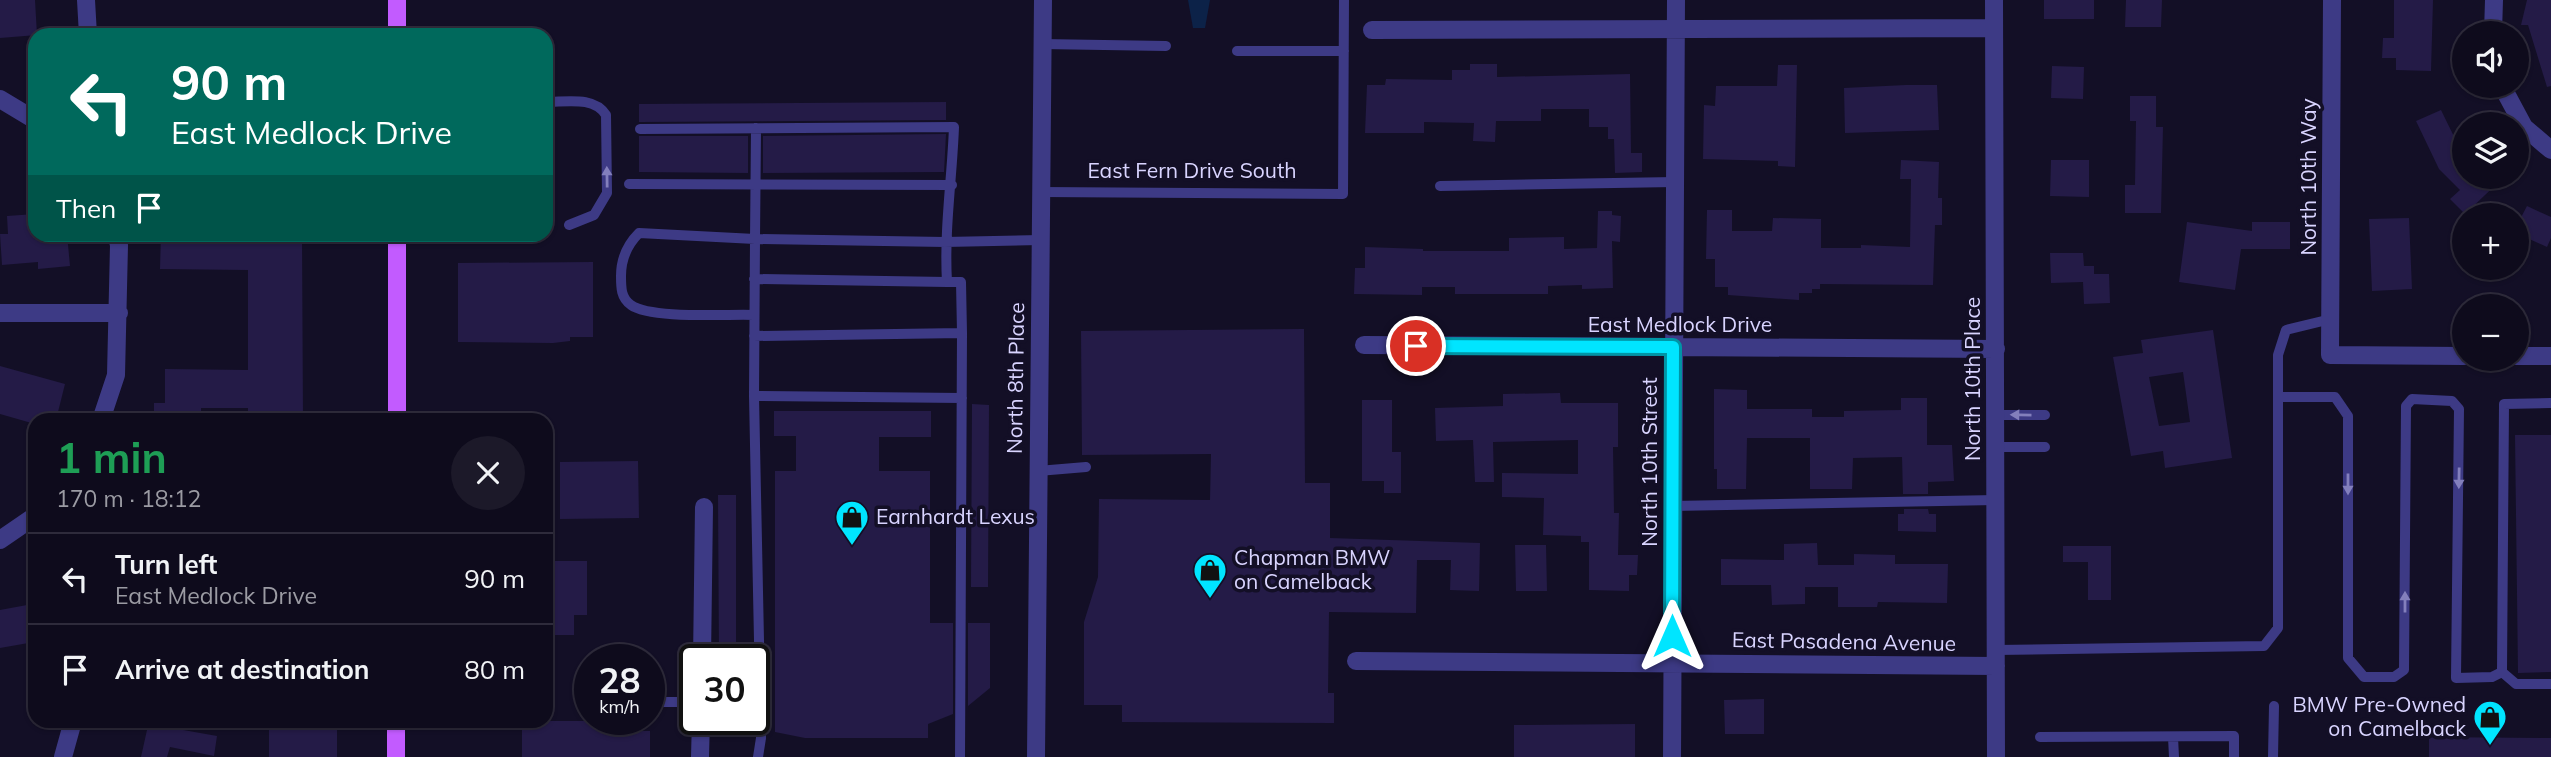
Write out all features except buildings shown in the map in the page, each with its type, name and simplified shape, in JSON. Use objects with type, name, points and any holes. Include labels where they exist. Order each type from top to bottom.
[{"type":"main road","points":[[397,0],[397,28]]},
{"type":"main road","points":[[397,242],[397,413]]},
{"type":"main road","points":[[396,728],[396,757]]},
{"type":"street","points":[[86,0],[88,28]]},
{"type":"street","name":"North 8th Place","points":[[1036,757],[1043,0]]},
{"type":"street","name":"North 10th Street","points":[[1672,757],[1676,0]]},
{"type":"street","name":"North 10th Place","points":[[1994,0],[1996,757]]},
{"type":"street","name":"North 10th Way","points":[[2332,0],[2330,355],[2452,355]]},
{"type":"street","points":[[1373,30],[1994,28]]},
{"type":"street","points":[[2508,98],[2524,127],[2551,150]]},
{"type":"street","points":[[0,99],[28,116]]},
{"type":"street","points":[[103,413],[116,375],[118,242]]},
{"type":"street","points":[[0,313],[119,313]]},
{"type":"street","name":"East Medlock Drive","points":[[1364,345],[1996,349]]},
{"type":"street","points":[[2529,356],[2551,356]]},
{"type":"street","points":[[702,644],[704,507]]},
{"type":"street","points":[[0,540],[28,521]]},
{"type":"street","name":"East Pasadena Avenue","points":[[1356,661],[1672,662],[1996,658]]},
{"type":"street","points":[[63,757],[71,728]]},
{"type":"street","points":[[700,757],[701,735]]},
{"type":"lane","points":[[1237,51],[1344,51],[1344,0]]},
{"type":"lane","points":[[1042,44],[1166,46]]},
{"type":"lane","name":"East Fern Drive South","points":[[1041,192],[1343,194],[1344,51]]},
{"type":"lane","points":[[553,102],[593,102],[601,107],[606,115],[607,193],[594,215],[569,225]]},
{"type":"lane","points":[[640,129],[954,127],[952,185],[945,242],[947,282]]},
{"type":"lane","points":[[756,128],[754,396],[761,724],[758,757]]},
{"type":"lane","points":[[1440,186],[1675,182]]},
{"type":"lane","points":[[629,184],[952,185]]},
{"type":"lane","points":[[754,315],[648,313],[630,305],[621,292],[621,268],[629,243],[639,233],[755,239],[945,242],[1040,240]]},
{"type":"lane","points":[[754,279],[961,282],[960,757]]},
{"type":"lane","points":[[1996,658],[2264,646],[2278,628],[2278,355],[2286,330],[2331,319]]},
{"type":"lane","points":[[754,336],[962,333]]},
{"type":"lane","points":[[754,396],[962,398]]},
{"type":"lane","points":[[2278,397],[2335,397],[2348,416],[2348,658],[2364,677],[2394,677],[2404,670],[2406,406],[2412,399],[2452,401],[2459,409],[2456,678],[2492,677],[2502,672]]},
{"type":"lane","points":[[2551,403],[2504,404],[2502,672],[2516,684],[2551,684]]},
{"type":"lane","points":[[1997,415],[2045,415]]},
{"type":"lane","points":[[1997,447],[2045,447]]},
{"type":"lane","points":[[1038,471],[1086,467]]},
{"type":"lane","points":[[1673,506],[1996,500]]},
{"type":"lane","points":[[2273,757],[2274,706]]},
{"type":"lane","points":[[2040,737],[2234,736],[2234,757]]},
{"type":"lane","points":[[2173,737],[2174,757]]},
{"type":"water","points":[[1188,0],[1210,0],[1205,28],[1193,28]]},
{"type":"place","name":"Earnhardt Lexus","points":[[852,547]]},
{"type":"place","name":"Chapman BMW on Camelback","points":[[1210,600]]},
{"type":"place","name":"BMW Pre-Owned on Camelback","points":[[2490,747]]},
{"type":"route","points":[[1416,346],[1673,347],[1672,636]]}]
